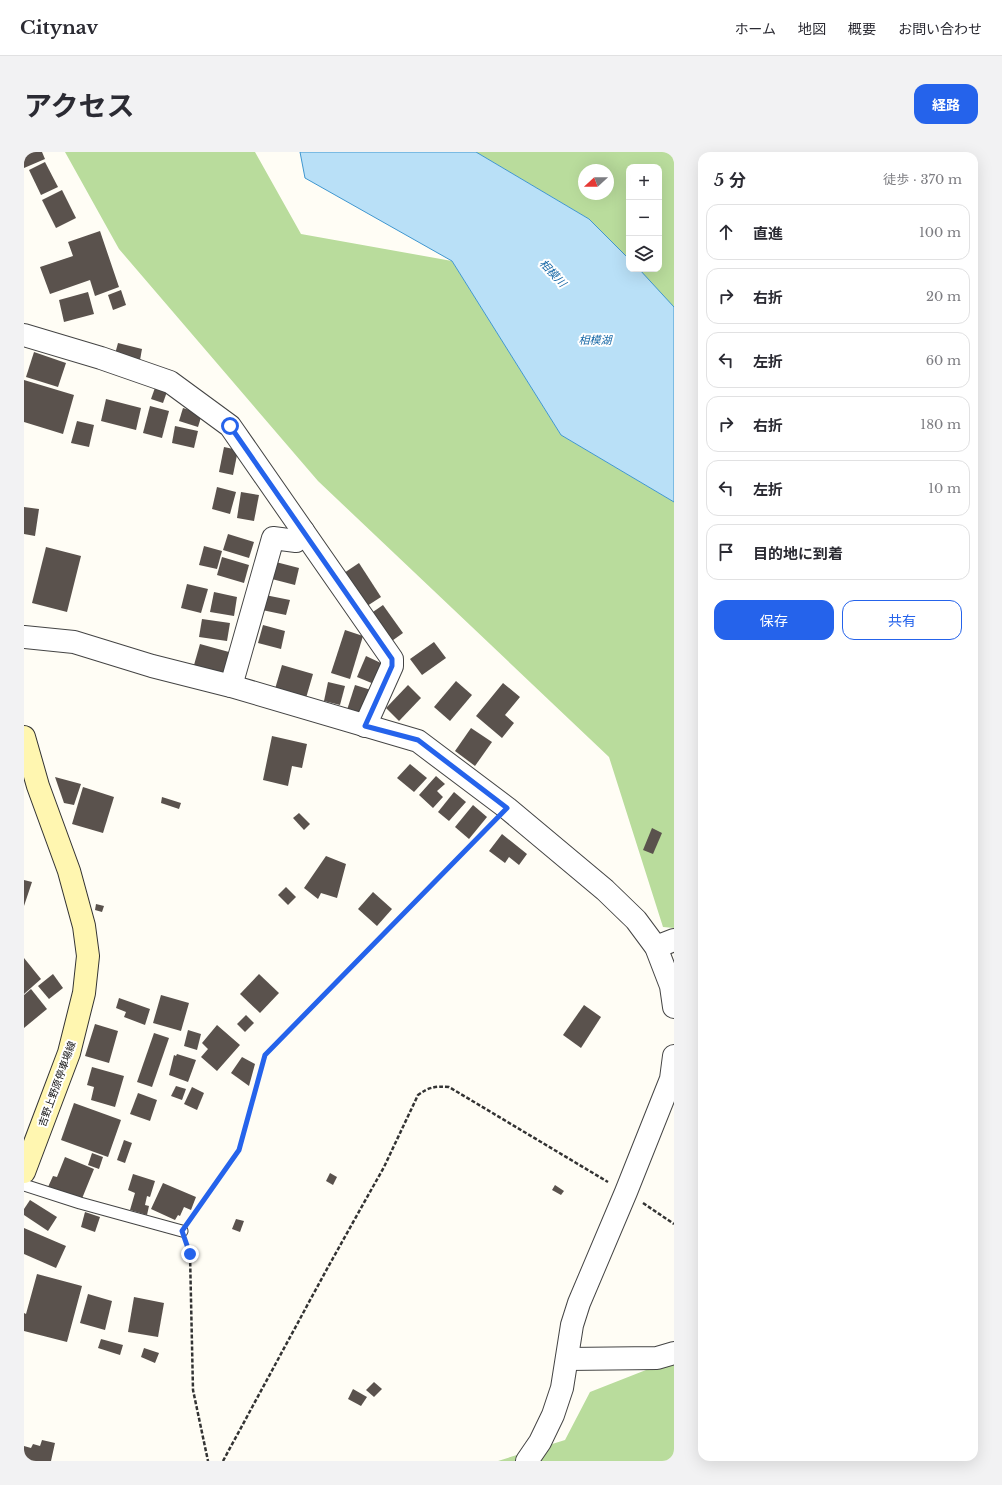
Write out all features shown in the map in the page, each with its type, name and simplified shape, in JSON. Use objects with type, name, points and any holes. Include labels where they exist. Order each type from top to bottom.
[{"type":"main road","name":"吉野上野原停車場線","points":[[24,737],[38,786],[69,871],[84,926],[88,956],[84,993],[69,1053],[24,1172]]},
{"type":"street","points":[[24,335],[101,358],[170,382],[230,426],[392,659],[392,666],[365,726]]},
{"type":"street","points":[[231,686],[273,538],[296,541],[302,531]]},
{"type":"street","points":[[24,637],[74,642],[152,666],[231,686],[365,726],[418,740],[507,808],[605,890],[636,920],[665,944],[674,1007]]},
{"type":"street","points":[[527,1461],[540,1442],[553,1415],[562,1388],[572,1326],[579,1303],[626,1192],[671,1079],[674,1056]]},
{"type":"street","points":[[567,1359],[657,1358],[674,1353]]},
{"type":"lane","points":[[24,1185],[80,1203],[182,1231]]},
{"type":"path","points":[[208,1461],[193,1390],[190,1254],[182,1231],[239,1150],[265,1055],[507,808]]},
{"type":"path","points":[[222,1461],[384,1167],[418,1095],[427,1088],[437,1086],[449,1087],[626,1192],[674,1224]]},
{"type":"green space","points":[[65,152],[255,152],[301,234],[452,261],[561,435],[674,502],[674,928],[663,927],[609,757],[318,481],[119,249]]},
{"type":"green space","points":[[476,152],[674,152],[674,309],[639,272],[662,272],[662,164],[626,164],[626,258],[589,219]]},
{"type":"green space","points":[[674,1359],[674,1461],[498,1461],[565,1440],[590,1392]]},
{"type":"water","name":"相模湖","points":[[300,152],[476,152],[589,219],[626,256],[626,272],[642,272],[674,307],[674,502],[561,435],[452,261],[305,178]]},
{"type":"building","points":[[24,152],[42,152],[45,159],[24,168]]},
{"type":"building","points":[[45,162],[58,187],[41,195],[29,170]]},
{"type":"building","points":[[62,190],[76,218],[56,228],[42,200]]},
{"type":"building","points":[[100,231],[119,287],[95,296],[90,280],[50,294],[40,267],[73,256],[68,242]]},
{"type":"building","points":[[121,290],[126,305],[113,310],[108,295]]},
{"type":"building","points":[[88,292],[94,314],[64,322],[59,300]]},
{"type":"building","points":[[118,343],[142,349],[140,360],[115,354]]},
{"type":"building","points":[[34,352],[66,363],[58,387],[26,377]]},
{"type":"building","points":[[24,380],[74,395],[63,434],[24,422]]},
{"type":"building","points":[[157,382],[169,386],[163,403],[151,399]]},
{"type":"building","points":[[106,399],[141,408],[136,430],[101,421]]},
{"type":"building","points":[[150,406],[169,411],[162,438],[143,433]]},
{"type":"building","points":[[183,408],[202,414],[198,427],[179,421]]},
{"type":"building","points":[[77,421],[94,425],[89,447],[71,443]]},
{"type":"building","points":[[175,426],[198,431],[194,448],[172,443]]},
{"type":"building","points":[[224,447],[238,450],[233,475],[219,472]]},
{"type":"building","points":[[217,487],[236,492],[230,514],[212,509]]},
{"type":"building","points":[[241,492],[259,495],[254,521],[237,518]]},
{"type":"building","points":[[24,507],[39,509],[35,536],[24,534]]},
{"type":"building","points":[[228,534],[254,542],[249,558],[223,550]]},
{"type":"building","points":[[204,546],[222,551],[217,569],[199,565]]},
{"type":"building","points":[[46,547],[81,556],[67,612],[32,603]]},
{"type":"building","points":[[222,557],[249,565],[244,583],[217,575]]},
{"type":"building","points":[[272,561],[299,568],[295,585],[268,578]]},
{"type":"building","points":[[359,563],[381,597],[367,606],[344,573]]},
{"type":"building","points":[[187,584],[208,589],[201,613],[181,608]]},
{"type":"building","points":[[214,592],[237,597],[234,616],[210,612]]},
{"type":"building","points":[[265,595],[290,600],[286,615],[262,610]]},
{"type":"building","points":[[383,605],[403,633],[389,643],[370,614]]},
{"type":"building","points":[[202,619],[230,623],[227,641],[199,637]]},
{"type":"building","points":[[263,625],[285,631],[281,649],[258,643]]},
{"type":"building","points":[[345,630],[363,636],[350,679],[331,673]]},
{"type":"building","points":[[434,642],[446,658],[422,675],[410,659]]},
{"type":"building","points":[[200,644],[229,652],[223,673],[194,665]]},
{"type":"building","points":[[366,656],[383,664],[374,684],[357,677]]},
{"type":"building","points":[[282,665],[313,674],[306,698],[275,689]]},
{"type":"building","points":[[456,681],[472,695],[450,721],[434,707]]},
{"type":"building","points":[[328,682],[345,686],[340,705],[324,701]]},
{"type":"building","points":[[503,683],[520,697],[505,715],[514,723],[502,738],[476,716]]},
{"type":"building","points":[[355,685],[371,690],[363,715],[347,710]]},
{"type":"building","points":[[408,685],[421,698],[399,721],[386,708]]},
{"type":"building","points":[[471,728],[492,742],[475,766],[455,751]]},
{"type":"building","points":[[272,736],[307,744],[302,768],[292,766],[288,786],[263,780]]},
{"type":"building","points":[[410,764],[427,778],[414,792],[397,778]]},
{"type":"building","points":[[436,776],[445,784],[437,791],[443,797],[433,808],[419,795]]},
{"type":"building","points":[[55,777],[81,784],[74,805],[64,803]]},
{"type":"building","points":[[83,787],[114,797],[103,833],[72,824]]},
{"type":"building","points":[[454,792],[466,802],[449,821],[438,812]]},
{"type":"building","points":[[162,797],[181,803],[179,809],[161,803]]},
{"type":"building","points":[[473,805],[487,817],[469,839],[455,827]]},
{"type":"building","points":[[299,813],[310,824],[304,830],[293,818]]},
{"type":"building","points":[[652,828],[662,833],[653,854],[643,850]]},
{"type":"building","points":[[502,834],[527,854],[519,865],[509,857],[505,863],[489,851]]},
{"type":"building","points":[[326,856],[346,864],[337,898],[321,893],[318,899],[304,888]]},
{"type":"building","points":[[24,880],[32,882],[24,906]]},
{"type":"building","points":[[286,887],[296,897],[288,905],[278,895]]},
{"type":"building","points":[[373,892],[392,909],[377,926],[358,909]]},
{"type":"building","points":[[96,904],[104,906],[102,912],[95,910]]},
{"type":"building","points":[[24,958],[41,979],[24,994]]},
{"type":"building","points":[[53,974],[63,988],[49,999],[38,986]]},
{"type":"building","points":[[259,974],[279,993],[260,1013],[240,994]]},
{"type":"building","points":[[31,989],[47,1009],[24,1028],[24,995]]},
{"type":"building","points":[[161,995],[189,1003],[181,1031],[153,1023]]},
{"type":"building","points":[[119,998],[150,1009],[145,1025],[124,1017],[126,1012],[116,1008]]},
{"type":"building","points":[[584,1005],[601,1017],[581,1048],[563,1035]]},
{"type":"building","points":[[246,1015],[254,1023],[245,1032],[237,1024]]},
{"type":"building","points":[[95,1024],[118,1031],[109,1063],[85,1056]]},
{"type":"building","points":[[217,1025],[240,1045],[217,1071],[201,1057],[208,1049],[202,1043]]},
{"type":"building","points":[[188,1030],[201,1034],[197,1050],[184,1046]]},
{"type":"building","points":[[154,1033],[169,1038],[152,1087],[137,1082]]},
{"type":"building","points":[[177,1054],[196,1060],[188,1082],[169,1075],[174,1055],[176,1056]]},
{"type":"building","points":[[242,1057],[255,1064],[249,1086],[231,1073]]},
{"type":"building","points":[[92,1067],[124,1076],[115,1107],[91,1100],[94,1087],[87,1085]]},
{"type":"building","points":[[176,1086],[186,1089],[182,1100],[171,1096]]},
{"type":"building","points":[[192,1087],[204,1093],[197,1110],[184,1104]]},
{"type":"building","points":[[138,1093],[157,1100],[150,1121],[130,1114]]},
{"type":"building","points":[[74,1103],[121,1120],[108,1157],[61,1140]]},
{"type":"building","points":[[124,1140],[132,1143],[125,1163],[117,1160]]},
{"type":"building","points":[[92,1153],[103,1157],[99,1169],[88,1165]]},
{"type":"building","points":[[65,1157],[94,1169],[81,1201],[48,1187],[53,1176],[57,1177]]},
{"type":"building","points":[[330,1173],[337,1177],[333,1185],[326,1181]]},
{"type":"building","points":[[133,1174],[155,1181],[150,1197],[147,1196],[145,1205],[149,1206],[147,1215],[130,1210],[135,1193],[128,1190]]},
{"type":"building","points":[[163,1183],[196,1197],[191,1210],[184,1207],[180,1216],[178,1215],[175,1220],[151,1209]]},
{"type":"building","points":[[555,1185],[564,1191],[561,1195],[552,1190]]},
{"type":"building","points":[[30,1200],[57,1217],[48,1231],[24,1215],[24,1209]]},
{"type":"building","points":[[85,1212],[100,1217],[95,1232],[81,1227]]},
{"type":"building","points":[[236,1219],[244,1221],[240,1232],[232,1229]]},
{"type":"building","points":[[24,1228],[66,1246],[56,1268],[24,1254]]},
{"type":"building","points":[[37,1274],[82,1286],[67,1342],[24,1331],[24,1313],[26,1314]]},
{"type":"building","points":[[88,1294],[112,1301],[105,1330],[80,1323]]},
{"type":"building","points":[[134,1297],[164,1303],[158,1337],[128,1332]]},
{"type":"building","points":[[101,1339],[123,1345],[120,1355],[98,1348]]},
{"type":"building","points":[[144,1348],[159,1353],[155,1363],[141,1357]]},
{"type":"building","points":[[374,1382],[382,1389],[374,1397],[366,1390]]},
{"type":"building","points":[[353,1389],[367,1397],[361,1406],[348,1399]]},
{"type":"building","points":[[42,1440],[55,1443],[51,1461],[24,1461],[24,1446],[31,1448],[33,1444],[40,1446]]},
{"type":"route","points":[[190,1254],[182,1231],[239,1150],[265,1055],[507,808],[418,740],[365,726],[392,666],[392,659],[230,426]]},
{"type":"water label","name":"相模川","points":[[553,273]]}]
